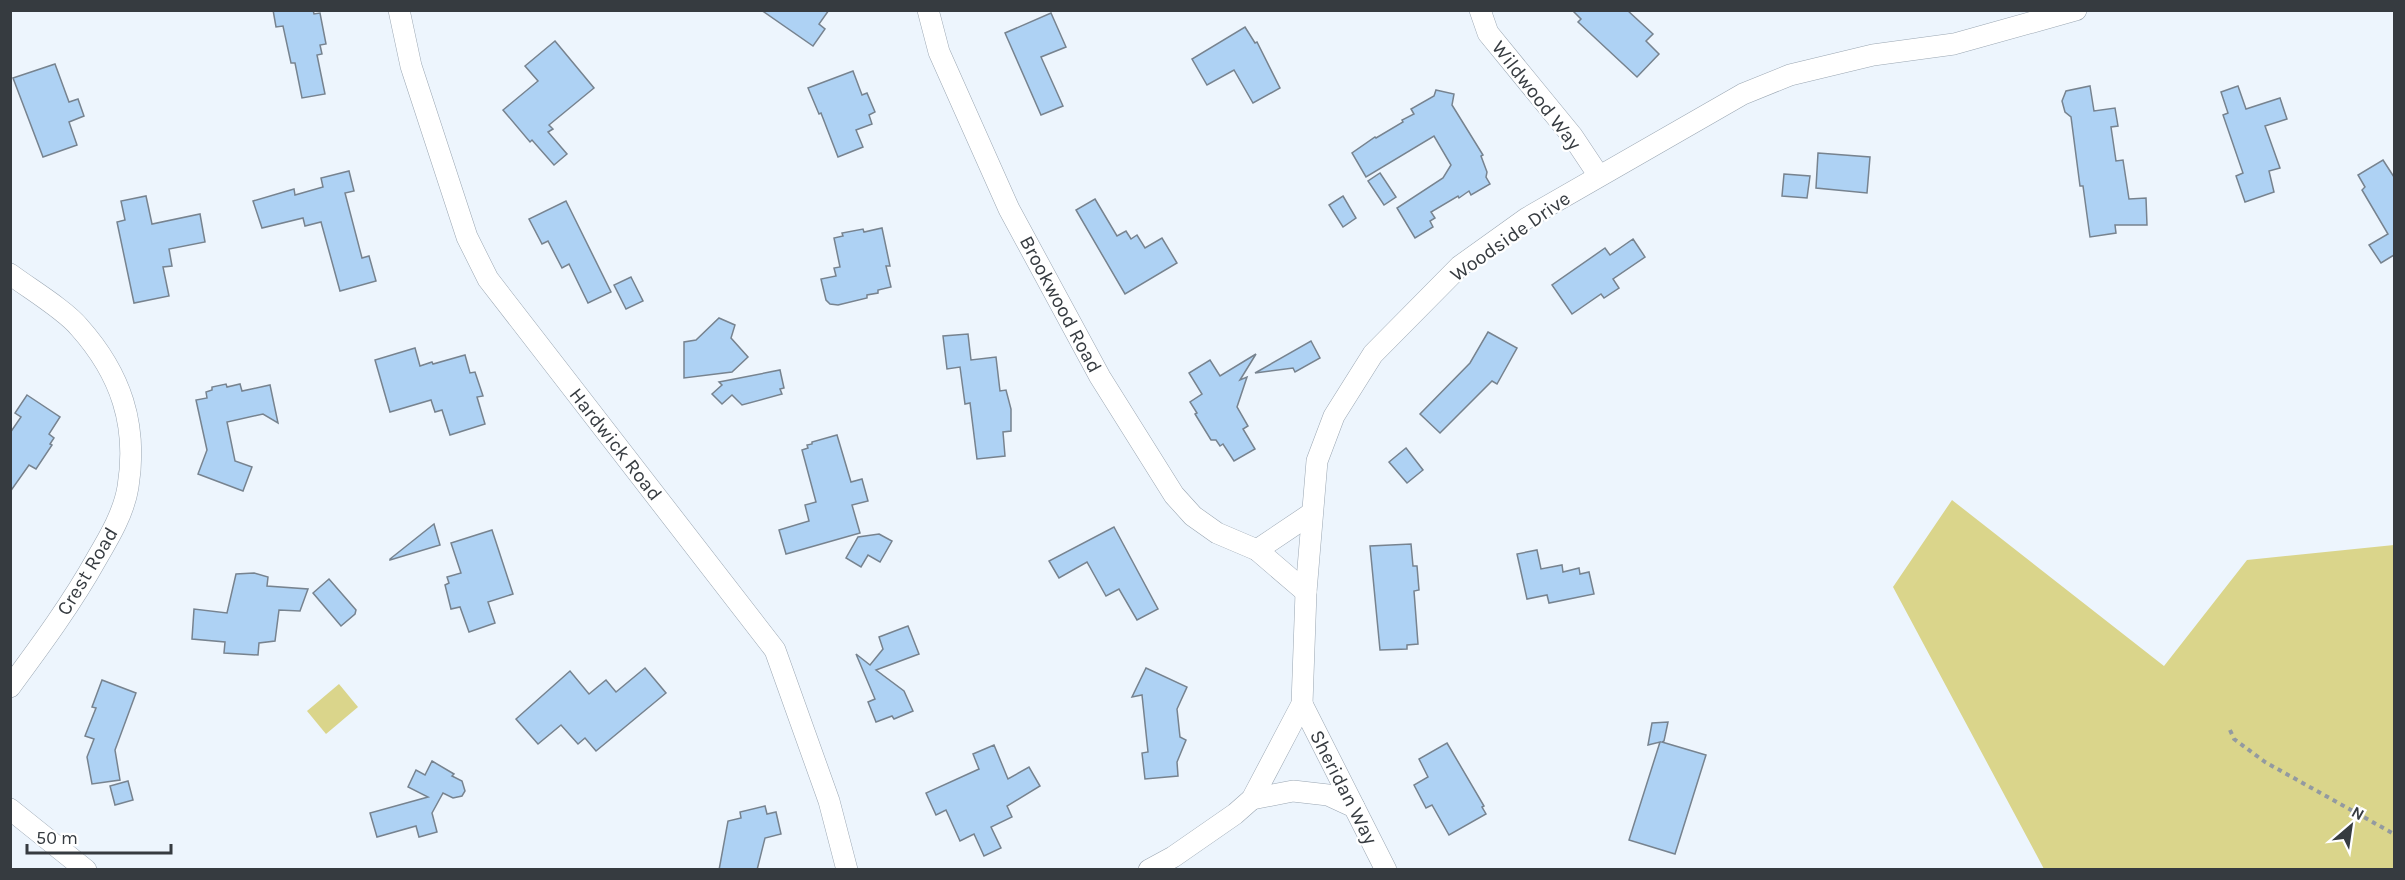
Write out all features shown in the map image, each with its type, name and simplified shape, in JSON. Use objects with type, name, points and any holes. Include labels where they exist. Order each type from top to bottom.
[{"type":"street","name":"Hardwick Road","points":[[399,10],[411,66],[464,226],[488,279],[775,650],[829,801],[848,868]]},
{"type":"street","name":"Brookwood Road","points":[[928,10],[939,52],[1009,209],[1100,377],[1174,495],[1193,516],[1217,534],[1257,550],[1306,592]]},
{"type":"street","name":"Wildwood Way","points":[[1480,10],[1488,33],[1573,137],[1599,176]]},
{"type":"street","name":"Woodside Drive","points":[[1149,870],[1182,851],[1235,814],[1252,799],[1302,704],[1306,592],[1317,461],[1334,416],[1373,354],[1460,266],[1527,219],[1743,94],[1790,75],[1873,55],[1954,44],[2076,10]]},
{"type":"street","name":"Crest Road","points":[[10,274],[78,325],[112,370],[128,415],[131,446],[128,488],[115,528],[82,585],[10,687]]},
{"type":"street","points":[[1257,550],[1312,513]]},
{"type":"street","name":"Sheridan Way","points":[[1302,704],[1386,870]]},
{"type":"street","name":"Woodside Drive","points":[[1252,799],[1293,791],[1328,795],[1354,807]]},
{"type":"street","points":[[10,809],[86,870]]},
{"type":"path","points":[[2230,730],[2234,739],[2265,762],[2394,834]]},
{"type":"shaded area","points":[[1952,500],[2164,666],[2247,560],[2394,545],[2394,869],[2044,869],[1893,587]]},
{"type":"shaded area","points":[[339,684],[358,707],[326,734],[307,711]]},
{"type":"building","points":[[273,10],[313,10],[314,14],[320,13],[326,44],[320,45],[322,54],[317,55],[325,94],[302,98],[295,63],[291,63],[283,26],[276,27]]},
{"type":"building","points":[[761,10],[829,10],[819,24],[825,29],[813,46]]},
{"type":"building","points":[[1572,10],[1627,10],[1653,34],[1646,41],[1659,54],[1637,77],[1578,22],[1581,19]]},
{"type":"building","points":[[1051,13],[1066,47],[1041,57],[1063,106],[1041,115],[1005,33]]},
{"type":"building","points":[[1245,27],[1255,43],[1257,42],[1280,88],[1253,103],[1234,70],[1207,85],[1192,59]]},
{"type":"building","points":[[555,41],[594,88],[549,125],[553,129],[548,132],[567,154],[554,165],[532,140],[530,142],[503,110],[538,81],[525,66]]},
{"type":"building","points":[[55,64],[69,102],[78,99],[84,116],[69,122],[77,145],[43,157],[13,78]]},
{"type":"building","points":[[853,71],[862,95],[867,93],[875,112],[869,115],[872,124],[856,130],[863,147],[838,157],[821,113],[819,114],[808,88]]},
{"type":"building","points":[[2090,86],[2094,111],[2115,108],[2118,126],[2111,127],[2116,161],[2123,160],[2129,199],[2146,198],[2147,225],[2115,225],[2116,233],[2090,237],[2083,186],[2080,186],[2071,117],[2065,112],[2062,101],[2066,91]]},
{"type":"building","points":[[2238,86],[2246,109],[2280,98],[2287,119],[2265,126],[2280,168],[2269,171],[2274,192],[2245,202],[2236,176],[2243,173],[2223,115],[2228,113],[2221,92]]},
{"type":"building","points":[[1436,90],[1454,94],[1452,105],[1483,155],[1481,156],[1487,172],[1486,177],[1490,184],[1471,195],[1469,191],[1459,198],[1458,196],[1431,212],[1435,218],[1430,221],[1433,227],[1415,238],[1397,208],[1443,178],[1451,165],[1434,136],[1366,177],[1352,153],[1414,114],[1411,109],[1434,96]]},
{"type":"building","points":[[1818,153],[1870,157],[1867,193],[1816,188]]},
{"type":"building","points":[[2383,160],[2394,177],[2394,255],[2381,263],[2369,245],[2388,234],[2362,190],[2365,187],[2358,175]]},
{"type":"building","points":[[349,171],[354,191],[345,193],[362,258],[369,256],[376,281],[340,291],[321,222],[305,226],[303,218],[262,228],[253,201],[294,189],[295,195],[323,187],[321,178]]},
{"type":"building","points":[[1380,173],[1396,197],[1384,205],[1368,181]]},
{"type":"building","points":[[1784,174],[1810,176],[1807,198],[1782,196]]},
{"type":"building","points":[[146,196],[152,224],[200,214],[205,242],[169,249],[172,266],[163,267],[169,296],[134,303],[117,222],[125,220],[121,201]]},
{"type":"building","points":[[1343,196],[1356,218],[1343,227],[1329,205]]},
{"type":"building","points":[[1095,199],[1117,236],[1126,231],[1131,239],[1137,235],[1145,248],[1162,238],[1177,263],[1125,294],[1076,210]]},
{"type":"building","points":[[566,201],[611,292],[588,303],[569,264],[562,268],[548,241],[542,244],[529,219]]},
{"type":"building","points":[[882,228],[890,266],[886,266],[891,287],[867,295],[867,298],[838,305],[830,304],[826,300],[821,279],[836,276],[834,268],[840,267],[834,238],[843,236],[842,233]]},
{"type":"building","points":[[1633,239],[1645,257],[1613,279],[1619,288],[1604,298],[1601,294],[1572,314],[1552,285],[1605,248],[1610,255]]},
{"type":"building","points":[[631,277],[643,301],[626,309],[614,285]]},
{"type":"building","points":[[719,318],[735,325],[731,338],[748,357],[732,372],[684,378],[684,342],[696,340]]},
{"type":"building","points":[[1488,332],[1517,348],[1497,384],[1492,381],[1440,433],[1420,414],[1470,363]]},
{"type":"building","points":[[968,334],[971,360],[996,357],[1000,391],[1006,390],[1011,409],[1011,431],[1003,432],[1005,456],[977,459],[970,403],[965,404],[960,367],[947,369],[943,336]]},
{"type":"building","points":[[1311,341],[1320,358],[1295,372],[1293,368],[1255,373]]},
{"type":"building","points":[[415,348],[420,366],[465,355],[470,373],[475,372],[483,396],[477,397],[485,424],[450,435],[442,410],[435,412],[431,400],[390,412],[375,360]]},
{"type":"building","points":[[1256,354],[1240,380],[1247,377],[1237,407],[1248,426],[1243,429],[1255,449],[1234,461],[1223,444],[1220,446],[1216,440],[1211,440],[1195,414],[1197,413],[1190,402],[1202,394],[1189,373],[1210,360],[1220,376]]},
{"type":"building","points":[[780,370],[784,388],[780,389],[782,394],[742,405],[732,395],[722,404],[712,394],[722,385],[719,382]]},
{"type":"building","points":[[226,384],[227,387],[240,384],[242,391],[270,385],[278,423],[263,414],[227,422],[235,461],[252,467],[243,491],[198,474],[207,450],[196,400],[207,398],[206,392],[212,390],[212,387]]},
{"type":"building","points":[[27,395],[60,417],[49,434],[54,438],[50,444],[52,445],[36,469],[29,465],[10,492],[10,433],[21,417],[15,413]]},
{"type":"building","points":[[837,435],[851,482],[862,479],[868,501],[852,505],[860,533],[786,554],[779,530],[809,521],[805,505],[816,502],[802,450],[808,448],[807,445],[812,442]]},
{"type":"building","points":[[1406,448],[1423,470],[1407,483],[1389,462]]},
{"type":"building","points":[[434,524],[440,545],[390,560],[390,559]]},
{"type":"building","points":[[1114,527],[1158,609],[1137,620],[1119,589],[1106,596],[1087,562],[1059,578],[1049,561]]},
{"type":"building","points":[[492,530],[513,594],[488,602],[495,623],[469,632],[460,607],[451,609],[445,585],[449,583],[447,577],[461,573],[451,543]]},
{"type":"building","points":[[879,534],[892,541],[880,562],[868,555],[861,567],[846,558],[858,537]]},
{"type":"building","points":[[1411,544],[1413,566],[1417,566],[1419,590],[1414,591],[1418,644],[1407,645],[1407,649],[1380,650],[1370,546]]},
{"type":"building","points":[[1537,550],[1541,569],[1562,565],[1563,572],[1579,568],[1580,574],[1589,572],[1594,594],[1549,603],[1547,595],[1527,599],[1517,554]]},
{"type":"building","points":[[254,573],[268,577],[267,586],[308,589],[300,611],[279,610],[275,641],[259,643],[258,655],[224,653],[225,642],[192,639],[194,609],[227,613],[236,574]]},
{"type":"building","points":[[329,579],[356,610],[355,614],[341,626],[313,593]]},
{"type":"building","points":[[908,626],[919,654],[876,670],[904,691],[913,711],[894,719],[892,716],[876,722],[868,702],[875,699],[856,654],[870,665],[883,649],[879,637]]},
{"type":"building","points":[[645,668],[666,693],[596,751],[585,738],[578,744],[561,725],[538,744],[516,719],[570,671],[589,694],[606,680],[616,692]]},
{"type":"building","points":[[1146,668],[1187,687],[1177,709],[1180,737],[1186,740],[1177,762],[1178,776],[1145,779],[1142,753],[1148,752],[1142,695],[1132,697]]},
{"type":"building","points":[[102,680],[136,693],[115,750],[120,780],[92,784],[87,757],[94,739],[85,736],[96,708],[92,707]]},
{"type":"building","points":[[1668,722],[1662,742],[1706,755],[1675,854],[1629,840],[1660,742],[1648,745],[1652,723]]},
{"type":"building","points":[[1447,743],[1484,806],[1482,807],[1486,814],[1449,835],[1432,805],[1426,808],[1414,785],[1428,777],[1419,759]]},
{"type":"building","points":[[994,745],[1008,779],[1029,767],[1040,786],[1007,806],[1012,817],[991,827],[1001,848],[984,856],[974,834],[960,841],[946,810],[936,815],[926,793],[979,769],[973,754]]},
{"type":"building","points":[[432,761],[462,781],[465,791],[462,796],[453,798],[443,793],[432,813],[437,832],[419,837],[416,826],[377,837],[370,813],[428,797],[408,787],[416,770],[425,775]]},
{"type":"building","points":[[128,781],[133,800],[115,805],[110,786]]},
{"type":"building","points":[[765,806],[767,814],[776,812],[781,834],[765,838],[757,870],[719,870],[728,821],[741,818],[740,812]]}]
